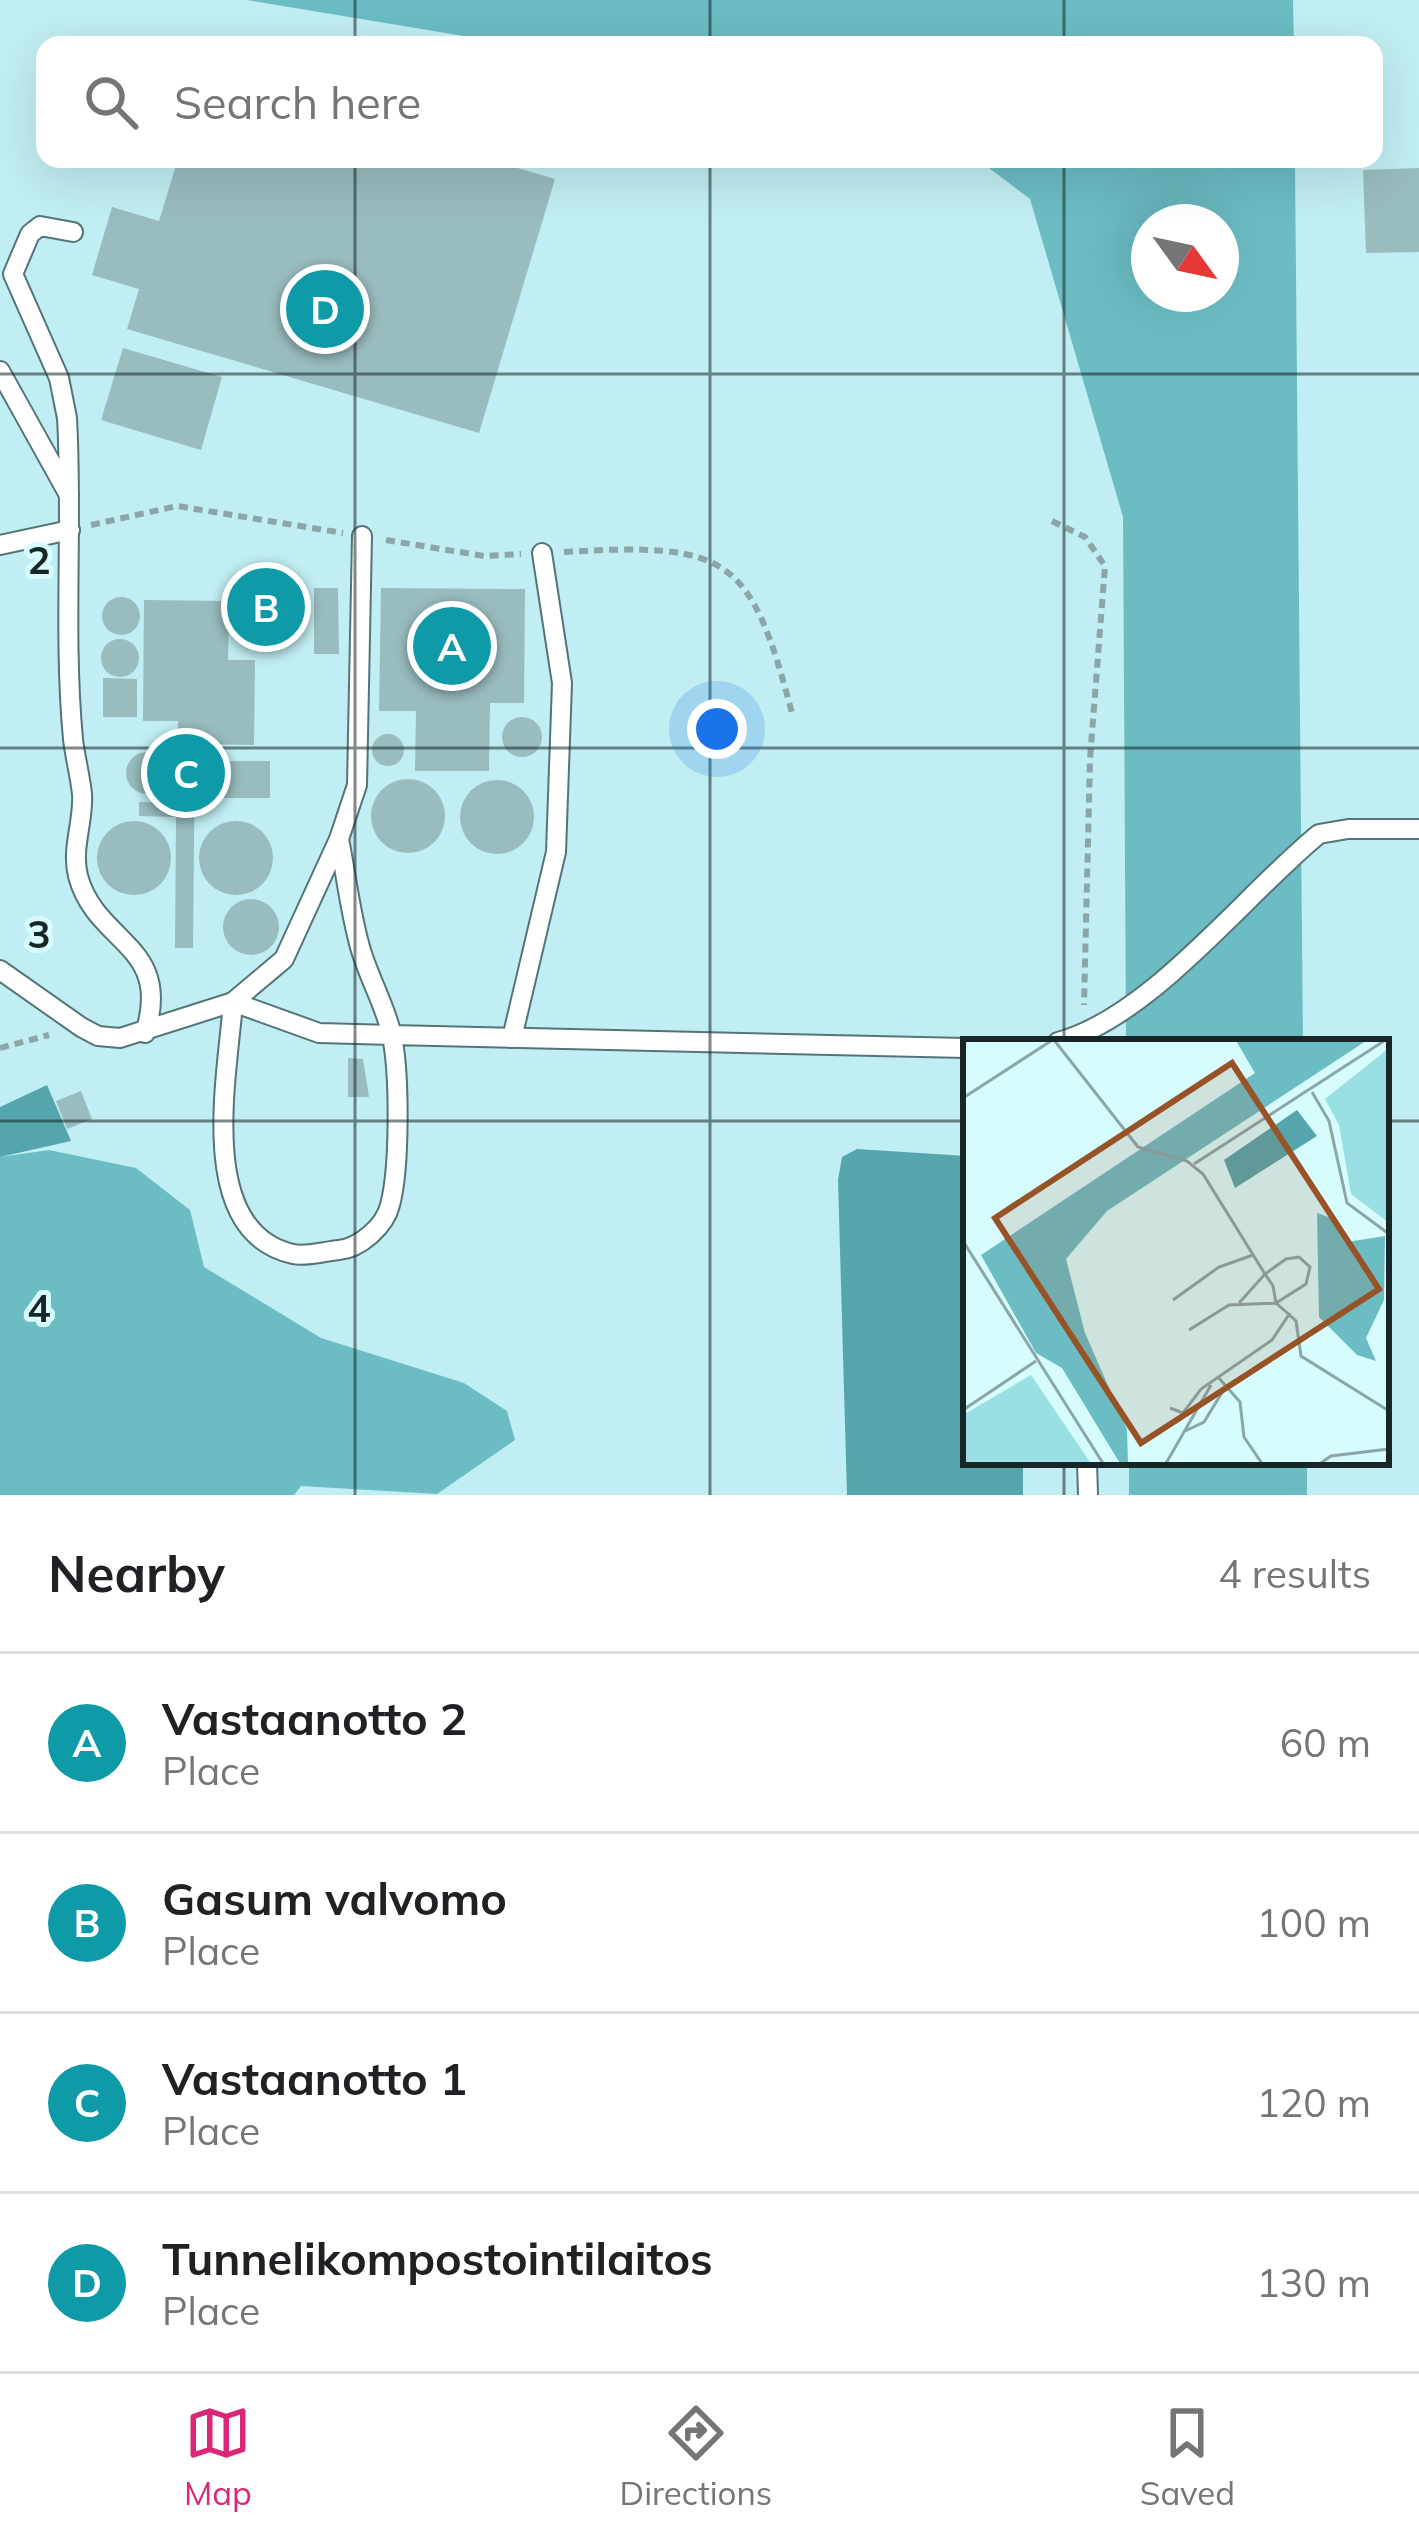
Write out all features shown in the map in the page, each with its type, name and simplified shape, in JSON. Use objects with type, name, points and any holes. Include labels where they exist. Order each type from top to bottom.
[{"type":"lane","points":[[74,232],[40,226],[29,234],[13,274],[59,378],[71,499],[73,738],[83,814],[76,846],[78,877],[98,913],[146,965],[153,1007],[145,1033]]},
{"type":"lane","points":[[0,371],[71,499]]},
{"type":"lane","points":[[0,524],[5,543],[70,530]]},
{"type":"lane","points":[[0,970],[98,1036],[145,1033],[232,1002],[284,959],[339,839],[357,785],[362,536]]},
{"type":"lane","points":[[512,1038],[556,852],[562,683],[542,553]]},
{"type":"lane","points":[[1083,1039],[1153,988],[1319,835],[1348,829],[1419,829]]},
{"type":"lane","points":[[232,1002],[224,1136],[235,1210],[262,1236],[293,1254],[350,1249],[389,1211],[397,1170],[392,1035],[359,946],[339,839]]},
{"type":"lane","points":[[232,1002],[319,1033],[963,1048]]},
{"type":"lane","points":[[1087,1465],[1088,1495]]},
{"type":"path","points":[[70,530],[177,506],[484,556],[657,547],[688,552],[745,584],[770,628],[794,717]]},
{"type":"path","points":[[1052,521],[1084,537],[1106,566],[1090,758],[1083,1039]]},
{"type":"path","points":[[0,1048],[81,1027]]},
{"type":"shaded area","points":[[0,0],[247,0],[463,36],[36,36],[36,168],[989,168],[1030,199],[1123,517],[1126,1039],[963,1039],[963,1465],[1129,1465],[1129,1495],[0,1495]]},
{"type":"shaded area","points":[[247,0],[1293,0],[1294,36],[463,36]]},
{"type":"shaded area","points":[[1293,0],[1419,0],[1419,1495],[1307,1495],[1307,1465],[1389,1465],[1389,1039],[1303,1039],[1295,168],[1383,168],[1383,36],[1294,36]]},
{"type":"shaded area","points":[[989,168],[1295,168],[1303,1039],[1126,1039],[1123,517],[1030,199]]},
{"type":"shaded area","points":[[47,1085],[71,1141],[0,1157],[0,1107]]},
{"type":"shaded area","points":[[857,1149],[963,1156],[963,1465],[1023,1465],[1023,1495],[847,1495],[838,1180],[842,1157]]},
{"type":"shaded area","points":[[49,1150],[136,1168],[190,1210],[204,1267],[321,1338],[464,1383],[507,1411],[515,1440],[437,1494],[301,1486],[294,1495],[0,1495],[0,1157]]},
{"type":"shaded area","points":[[1129,1465],[1307,1465],[1307,1495],[1129,1495]]},
{"type":"building","points":[[175,168],[518,168],[555,179],[479,433],[127,329],[139,289],[92,275],[112,207],[159,221]]},
{"type":"building","points":[[1419,168],[1419,252],[1366,253],[1363,170]]},
{"type":"building","points":[[123,348],[222,377],[201,450],[101,420]]},
{"type":"building","points":[[253,574],[276,574],[279,639],[255,640]]},
{"type":"building","points":[[314,588],[338,588],[339,654],[314,654]]},
{"type":"building","points":[[381,588],[525,589],[524,703],[490,703],[489,771],[415,771],[416,711],[379,711]]},
{"type":"building","points":[[121,597],[135,602],[140,616],[135,630],[121,635],[107,630],[102,616],[107,602]]},
{"type":"building","points":[[144,600],[229,601],[228,660],[255,660],[254,745],[195,744],[193,948],[175,948],[176,817],[139,816],[139,802],[177,803],[178,721],[143,721]]},
{"type":"building","points":[[120,639],[133,645],[139,658],[133,671],[120,677],[107,671],[101,658],[107,645]]},
{"type":"building","points":[[103,678],[137,679],[137,717],[103,717]]},
{"type":"building","points":[[522,717],[536,723],[542,737],[536,751],[522,757],[508,751],[502,737],[508,723]]},
{"type":"building","points":[[388,734],[400,738],[404,750],[400,762],[388,766],[376,762],[372,750],[376,738]]},
{"type":"building","points":[[147,752],[162,758],[168,773],[162,788],[147,794],[132,788],[126,773],[132,758]]},
{"type":"building","points":[[222,761],[270,761],[270,798],[221,798]]},
{"type":"building","points":[[408,779],[434,790],[445,816],[434,842],[408,853],[382,842],[371,816],[382,790]]},
{"type":"building","points":[[497,780],[511,782],[523,791],[532,803],[532,831],[523,843],[511,852],[497,854],[483,852],[471,843],[462,831],[460,817],[462,803],[471,791],[483,782]]},
{"type":"building","points":[[134,821],[160,832],[171,858],[160,884],[134,895],[108,884],[97,858],[108,832]]},
{"type":"building","points":[[236,821],[262,832],[273,858],[262,884],[236,895],[210,884],[199,858],[210,832]]},
{"type":"building","points":[[251,899],[271,907],[279,927],[271,947],[251,955],[231,947],[223,927],[231,907]]},
{"type":"building","points":[[348,1058],[363,1059],[369,1097],[348,1097]]},
{"type":"building","points":[[81,1091],[92,1119],[67,1129],[56,1101]]},
{"type":"place","name":"Tunnelikompostointilaitos","points":[[325,309]]},
{"type":"place","name":"Gasum valvomo","points":[[266,607]]},
{"type":"place","name":"Vastaanotto 2","points":[[452,646]]},
{"type":"place","name":"Vastaanotto 1","points":[[186,773]]}]
